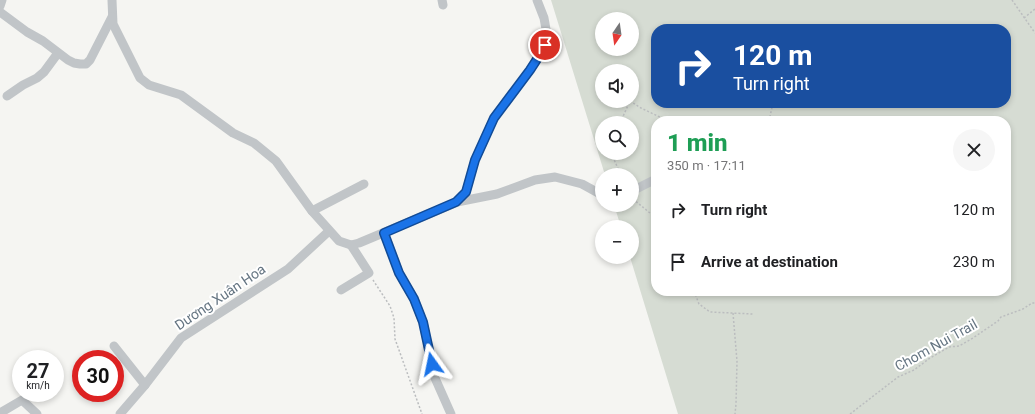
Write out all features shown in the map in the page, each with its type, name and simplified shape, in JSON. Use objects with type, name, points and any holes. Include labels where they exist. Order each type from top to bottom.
[{"type":"street","points":[[0,6],[2,0]]},
{"type":"street","points":[[112,0],[114,14],[113,24],[140,78],[149,85],[181,95],[233,133],[254,143],[276,161],[312,211],[339,241],[351,245],[359,243],[456,202],[497,194],[535,180],[555,177],[582,184],[595,191]]},
{"type":"street","points":[[456,202],[466,192],[475,160],[494,118],[530,70],[545,45],[547,36],[544,18],[537,0]]},
{"type":"street","points":[[0,12],[74,63],[86,64],[90,60],[114,14]]},
{"type":"street","points":[[7,96],[19,87],[37,78],[44,72],[58,53]]},
{"type":"street","points":[[639,188],[651,182]]},
{"type":"street","points":[[312,211],[364,184]]},
{"type":"street","name":"Dương Xuân Hoa","points":[[120,414],[145,385],[181,338],[288,269],[329,231]]},
{"type":"street","points":[[384,233],[399,273],[414,299],[423,322],[435,378],[451,414]]},
{"type":"street","points":[[341,290],[369,273],[351,245]]},
{"type":"street","points":[[114,346],[145,385]]},
{"type":"street","points":[[0,413],[22,400],[37,414]]},
{"type":"path","points":[[1012,0],[1035,33]]},
{"type":"path","points":[[1024,18],[1035,9]]},
{"type":"path","points":[[623,116],[630,101],[658,116]]},
{"type":"path","points":[[639,204],[651,214]]},
{"type":"path","points":[[369,273],[390,306],[394,318],[395,339],[422,414]]},
{"type":"path","points":[[696,296],[699,304],[710,312],[753,314]]},
{"type":"path","name":"Chom Nui Trail","points":[[850,414],[898,377],[914,370],[930,358],[949,348],[959,346],[973,338],[998,321],[1001,317],[1035,303]]},
{"type":"path","points":[[733,314],[737,361],[735,414]]},
{"type":"shaded area","points":[[551,0],[1035,0],[1035,414],[678,414],[632,264],[639,264],[639,220],[619,220],[616,212],[639,212],[639,168],[603,168],[600,160],[639,160],[639,116],[595,116],[595,143]]},
{"type":"route","points":[[432,364],[423,322],[414,299],[399,273],[384,233],[456,202],[466,192],[475,160],[494,118],[530,70],[545,45]]}]
